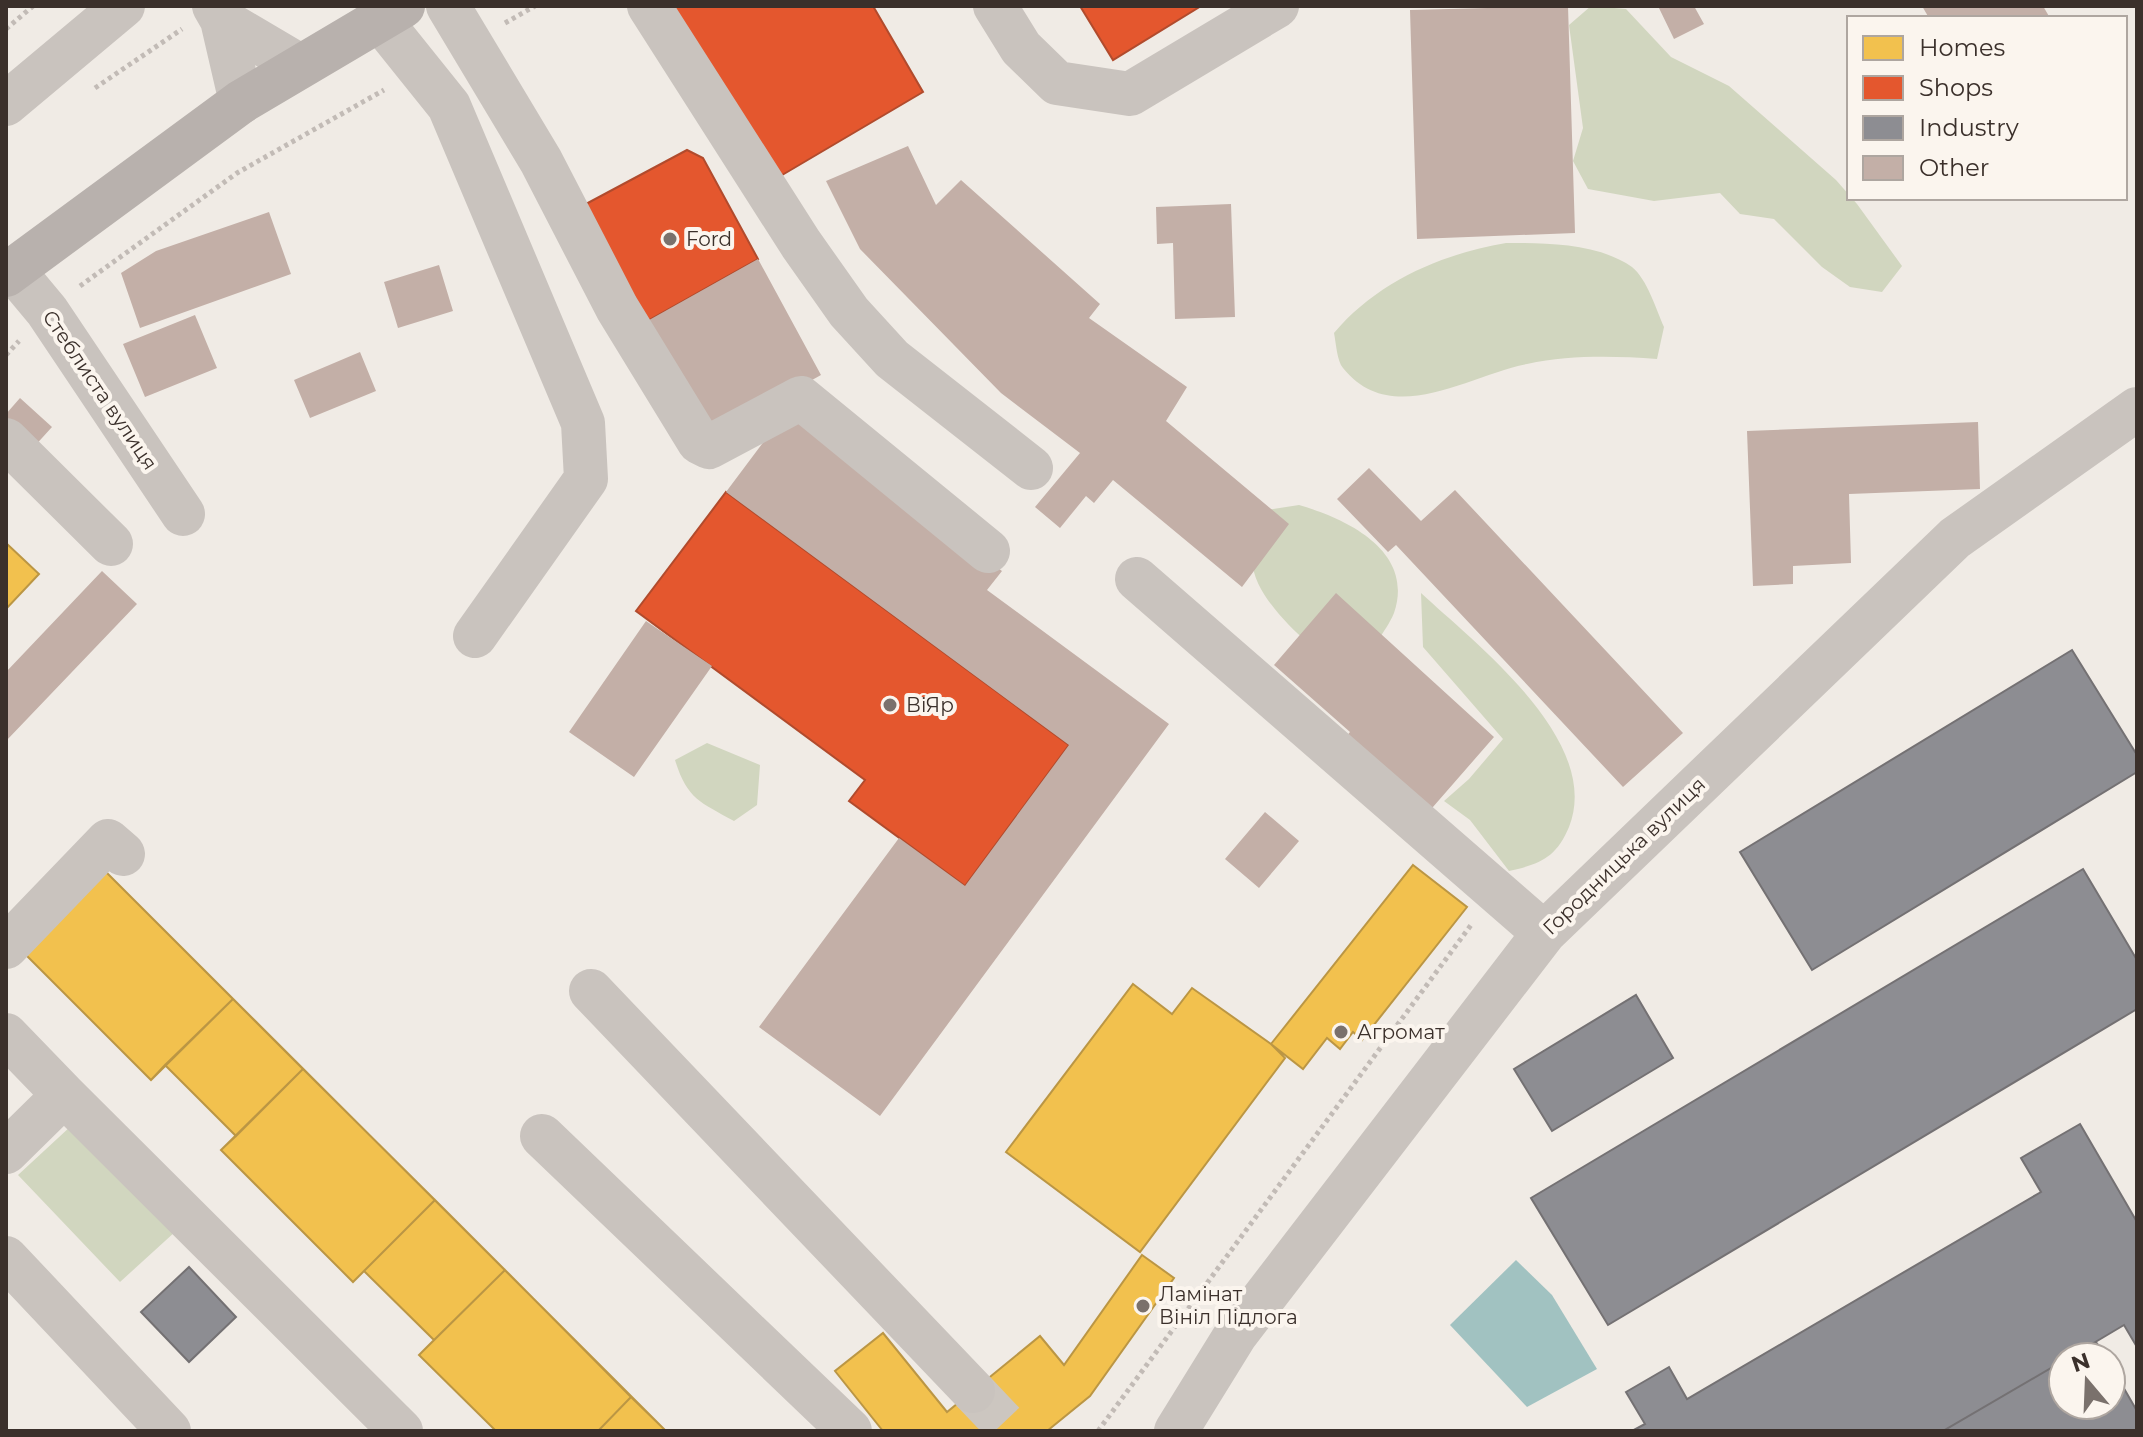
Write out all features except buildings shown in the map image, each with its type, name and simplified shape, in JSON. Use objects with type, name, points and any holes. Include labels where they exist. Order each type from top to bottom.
[{"type":"main road","points":[[9,272],[241,102],[392,13]]},
{"type":"street","points":[[6,104],[123,6]]},
{"type":"street","points":[[448,6],[541,161],[617,308],[699,442],[709,447],[801,398],[988,551]]},
{"type":"street","points":[[649,6],[801,244],[849,312],[892,359],[1031,468]]},
{"type":"street","points":[[995,6],[1021,48],[1057,83],[1130,94],[1277,6]]},
{"type":"street","points":[[217,11],[300,66]]},
{"type":"street","points":[[217,11],[241,102]]},
{"type":"street","points":[[392,13],[449,106],[583,423],[586,479],[475,636]]},
{"type":"street","points":[[449,106],[490,80]]},
{"type":"street","name":"Стеблиста вулиця","points":[[9,272],[47,311],[183,514]]},
{"type":"street","name":"Городницька вулиця","points":[[1176,1431],[1236,1334],[1544,933],[1955,538],[2137,409]]},
{"type":"street","points":[[6,440],[111,544]]},
{"type":"street","points":[[1137,579],[1544,933]]},
{"type":"street","points":[[6,947],[56,909],[108,841],[123,854]]},
{"type":"street","points":[[591,991],[973,1391]]},
{"type":"street","points":[[6,1035],[401,1431]]},
{"type":"street","points":[[6,1152],[64,1095]]},
{"type":"street","points":[[542,1136],[850,1431]]},
{"type":"street","points":[[6,1258],[169,1431]]},
{"type":"path","points":[[6,29],[33,6]]},
{"type":"path","points":[[520,14],[535,6]]},
{"type":"path","points":[[84,95],[217,11]]},
{"type":"path","points":[[6,355],[47,311],[135,244],[237,173],[395,84]]},
{"type":"path","points":[[1098,1431],[1479,914],[1505,900]]},
{"type":"green space","points":[[1591,6],[1626,9],[1671,57],[1729,86],[1836,180],[1847,193],[1847,200],[1854,200],[1857,204],[1902,266],[1882,292],[1850,287],[1822,267],[1774,219],[1740,214],[1720,193],[1654,201],[1588,189],[1573,161],[1583,128],[1569,25]]},
{"type":"green space","points":[[1506,243],[1554,244],[1587,249],[1632,267],[1647,287],[1664,327],[1657,359],[1592,357],[1543,361],[1432,393],[1407,396],[1384,395],[1363,386],[1343,368],[1334,333],[1370,299],[1434,263]]},
{"type":"green space","points":[[1299,505],[1356,529],[1386,555],[1395,572],[1398,591],[1394,613],[1378,641],[1306,641],[1263,592],[1253,569],[1253,558],[1267,510]]},
{"type":"green space","points":[[1421,593],[1501,667],[1528,697],[1552,729],[1568,761],[1575,794],[1569,827],[1552,853],[1530,866],[1509,871],[1470,820],[1444,801],[1469,779],[1503,739],[1423,647]]},
{"type":"green space","points":[[707,743],[760,765],[757,805],[734,821],[696,798],[684,783],[675,760]]},
{"type":"green space","points":[[71,1126],[176,1231],[120,1282],[18,1175]]},
{"type":"water","points":[[1516,1260],[1552,1295],[1597,1369],[1527,1407],[1450,1325]]},
{"type":"tunnel","points":[[973,1391],[1011,1431]]},
{"type":"place","name":"Ford","points":[[670,239]]},
{"type":"place","name":"ВіЯр","points":[[890,705]]},
{"type":"place","name":"Агромат","points":[[1341,1032]]},
{"type":"place","name":"Ламінат Вініл Підлога","points":[[1143,1306]]}]
